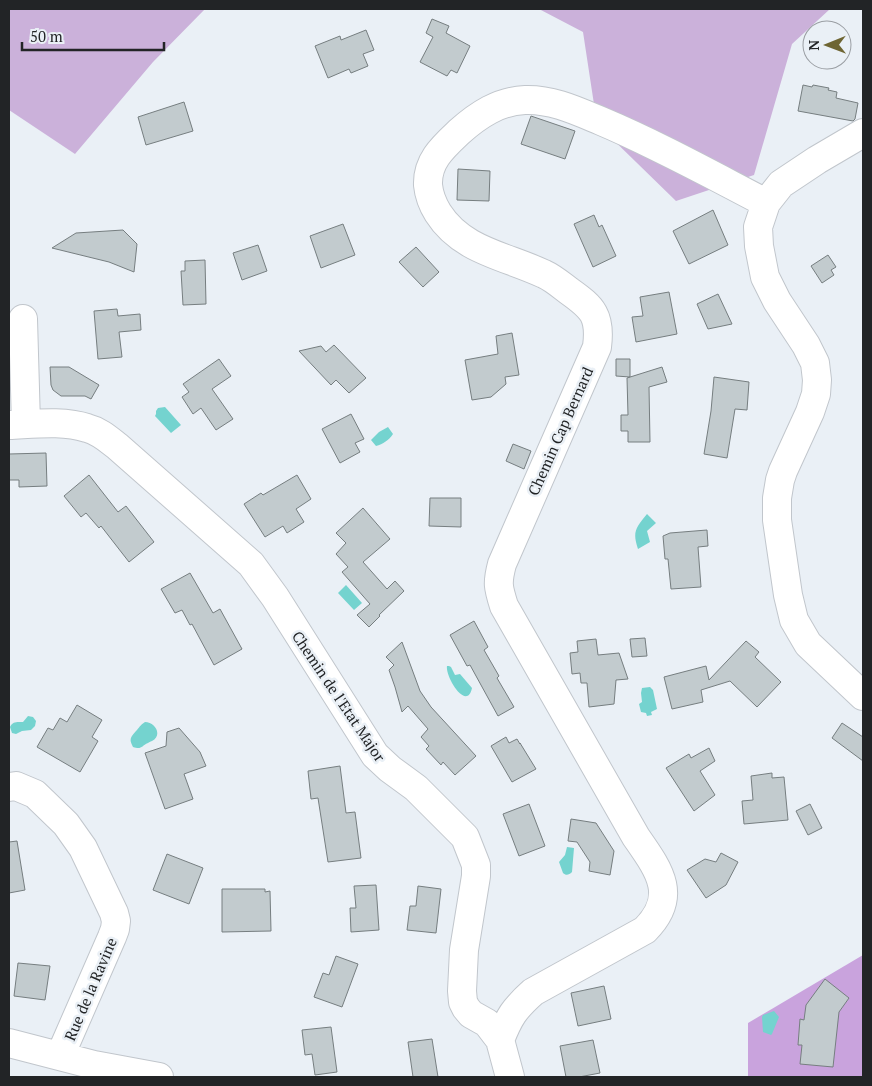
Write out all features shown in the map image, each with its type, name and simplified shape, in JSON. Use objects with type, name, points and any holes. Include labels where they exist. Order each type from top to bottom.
[{"type":"street","name":"Chemin Cap Bernard","points":[[500,1040],[508,1019],[519,1004],[533,992],[645,930],[661,909],[663,884],[650,856],[636,837],[504,606],[498,589],[502,564],[598,347],[598,322],[585,302],[546,274],[466,242],[445,223],[432,200],[428,185],[429,172],[441,148],[473,120],[487,111],[512,101],[545,101],[576,110],[630,133],[766,203]]},
{"type":"street","points":[[863,133],[817,160],[782,184],[766,203],[758,227],[759,246],[765,277],[777,301],[806,345],[815,363],[817,380],[816,394],[810,412],[783,471],[777,498],[777,520],[788,595],[794,620],[808,644],[863,696]]},
{"type":"street","points":[[17,425],[23,318]]},
{"type":"street","name":"Chemin de l'Etat Major","points":[[17,425],[71,424],[88,428],[103,435],[251,564],[275,597],[375,755],[390,769],[416,788],[465,837],[476,866],[476,876],[464,950],[463,1002],[471,1014],[487,1023],[500,1040],[510,1077]]},
{"type":"street","name":"Rue de la Ravine","points":[[9,787],[16,786],[35,794],[66,824],[83,848],[111,905],[116,921],[112,937],[60,1056]]},
{"type":"street","points":[[9,1043],[94,1065],[159,1077]]},
{"type":"shaded area","points":[[9,9],[205,9],[153,62],[75,154],[9,110]]},
{"type":"shaded area","points":[[539,9],[830,9],[818,20],[802,20],[802,35],[792,44],[754,175],[676,201],[597,124],[583,32]]},
{"type":"shaded area","points":[[863,955],[863,1077],[748,1077],[748,1023]]},
{"type":"water","points":[[165,407],[181,425],[171,433],[155,416],[158,408]]},
{"type":"water","points":[[388,427],[393,434],[386,442],[376,446],[371,440]]},
{"type":"water","points":[[647,514],[656,523],[647,531],[650,542],[638,549],[635,538],[636,530]]},
{"type":"water","points":[[346,585],[362,603],[354,610],[338,593]]},
{"type":"water","points":[[447,666],[451,667],[455,675],[460,674],[472,688],[469,694],[466,696],[457,690],[449,677]]},
{"type":"water","points":[[650,687],[653,690],[657,709],[651,712],[652,715],[647,716],[646,713],[641,712],[639,704],[642,702],[642,688]]},
{"type":"water","points":[[28,716],[33,717],[36,721],[35,726],[31,730],[16,734],[12,733],[10,727],[12,724],[23,722]]},
{"type":"water","points":[[145,722],[155,726],[157,736],[141,747],[133,747],[131,737]]},
{"type":"water","points":[[567,847],[574,848],[572,872],[566,875],[563,873],[559,862],[565,855]]},
{"type":"water","points":[[774,1011],[779,1017],[771,1035],[763,1032],[762,1017]]},
{"type":"building","points":[[432,19],[449,26],[446,33],[470,46],[457,73],[451,70],[447,76],[420,62],[433,37],[426,33]]},
{"type":"building","points":[[366,30],[374,50],[363,54],[368,66],[351,73],[349,69],[328,78],[315,46],[340,36],[341,40]]},
{"type":"building","points":[[803,85],[829,88],[828,90],[837,92],[836,98],[858,103],[855,119],[853,121],[798,111]]},
{"type":"building","points":[[184,102],[193,131],[146,145],[138,117]]},
{"type":"building","points":[[531,116],[575,131],[565,159],[521,144]]},
{"type":"building","points":[[458,169],[490,171],[489,201],[457,200]]},
{"type":"building","points":[[713,210],[728,245],[689,264],[673,231]]},
{"type":"building","points":[[594,215],[599,227],[602,225],[616,256],[593,267],[574,224]]},
{"type":"building","points":[[343,224],[355,255],[321,268],[310,236]]},
{"type":"building","points":[[123,230],[137,244],[134,272],[109,262],[52,248],[76,233]]},
{"type":"building","points":[[258,245],[267,271],[242,280],[233,253]]},
{"type":"building","points":[[416,247],[439,272],[423,287],[399,262]]},
{"type":"building","points":[[828,255],[836,267],[831,270],[834,275],[822,283],[811,266]]},
{"type":"building","points":[[205,260],[206,304],[183,305],[181,271],[185,271],[185,261]]},
{"type":"building","points":[[669,292],[677,334],[636,342],[632,317],[643,316],[640,297]]},
{"type":"building","points":[[718,294],[732,324],[708,329],[697,304]]},
{"type":"building","points":[[117,309],[118,316],[140,314],[141,330],[119,332],[122,357],[98,359],[94,311]]},
{"type":"building","points":[[512,333],[519,375],[505,377],[506,384],[491,397],[472,400],[465,360],[498,354],[496,336]]},
{"type":"building","points":[[334,345],[366,378],[349,393],[336,380],[331,385],[299,351],[321,346],[326,352]]},
{"type":"building","points":[[219,359],[231,376],[212,389],[233,419],[216,430],[201,408],[193,414],[182,397],[189,392],[183,384]]},
{"type":"building","points":[[616,359],[630,359],[630,377],[616,376]]},
{"type":"building","points":[[50,367],[69,367],[99,385],[91,399],[85,396],[61,396],[53,390],[51,385]]},
{"type":"building","points":[[662,367],[667,382],[649,387],[650,442],[628,442],[628,431],[621,431],[621,415],[628,415],[627,378]]},
{"type":"building","points":[[714,377],[749,382],[747,410],[735,409],[727,458],[704,454]]},
{"type":"building","points":[[351,414],[364,439],[355,443],[360,452],[340,463],[322,429]]},
{"type":"building","points":[[513,444],[531,451],[524,469],[506,461]]},
{"type":"building","points":[[46,453],[47,486],[19,487],[19,480],[9,480],[9,454]]},
{"type":"building","points":[[89,475],[118,512],[126,506],[154,542],[129,562],[101,526],[99,528],[86,513],[81,517],[64,496]]},
{"type":"building","points":[[297,475],[311,499],[296,509],[304,522],[287,533],[283,526],[265,537],[244,504]]},
{"type":"building","points":[[430,498],[461,498],[461,527],[429,526]]},
{"type":"building","points":[[363,508],[390,539],[363,562],[387,589],[395,581],[404,591],[369,627],[357,615],[370,604],[342,572],[348,567],[336,554],[346,543],[336,533]]},
{"type":"building","points":[[707,530],[708,546],[698,547],[701,587],[671,589],[668,559],[665,559],[663,536],[670,533]]},
{"type":"building","points":[[190,573],[213,613],[220,609],[242,649],[214,665],[192,624],[190,625],[182,610],[175,613],[161,589]]},
{"type":"building","points":[[474,621],[488,647],[484,650],[499,676],[497,678],[514,707],[498,716],[470,665],[467,666],[450,635]]},
{"type":"building","points":[[645,638],[647,656],[632,657],[630,639]]},
{"type":"building","points":[[596,639],[598,655],[619,653],[628,679],[616,680],[614,704],[589,707],[587,683],[581,683],[580,673],[572,674],[570,653],[578,652],[577,641]]},
{"type":"building","points":[[746,641],[759,652],[755,657],[781,682],[757,707],[730,681],[701,690],[703,702],[672,709],[664,677],[706,666],[709,680]]},
{"type":"building","points":[[402,642],[420,691],[431,707],[476,756],[455,775],[443,762],[441,765],[426,749],[429,746],[421,737],[428,729],[408,706],[402,712],[389,670],[394,665],[386,657]]},
{"type":"building","points":[[77,705],[102,720],[92,737],[98,741],[80,772],[37,747],[48,728],[53,730],[60,718],[67,722]]},
{"type":"building","points":[[842,723],[863,737],[863,761],[832,738]]},
{"type":"building","points":[[179,728],[200,752],[206,766],[184,774],[193,799],[165,809],[145,753],[166,746],[167,732]]},
{"type":"building","points":[[506,737],[509,743],[517,739],[536,769],[512,782],[491,746]]},
{"type":"building","points":[[709,748],[715,761],[700,771],[715,795],[694,811],[666,768],[689,754],[691,758]]},
{"type":"building","points":[[340,766],[346,813],[355,812],[361,858],[328,862],[318,798],[311,799],[308,771]]},
{"type":"building","points":[[772,773],[772,778],[784,777],[788,820],[744,824],[742,801],[753,800],[751,776]]},
{"type":"building","points":[[529,804],[545,846],[519,856],[503,814]]},
{"type":"building","points":[[810,804],[822,828],[808,835],[796,811]]},
{"type":"building","points":[[571,819],[596,823],[614,851],[610,875],[589,871],[590,862],[577,842],[568,841]]},
{"type":"building","points":[[17,841],[25,890],[9,893],[9,842]]},
{"type":"building","points":[[721,853],[738,862],[726,885],[706,898],[687,870],[705,859],[716,862]]},
{"type":"building","points":[[167,854],[203,868],[189,904],[153,890]]},
{"type":"building","points":[[376,885],[379,930],[351,932],[350,908],[356,908],[354,886]]},
{"type":"building","points":[[418,886],[441,889],[436,933],[407,930],[410,906],[416,906]]},
{"type":"building","points":[[222,889],[265,889],[265,892],[270,891],[271,931],[222,932]]},
{"type":"building","points":[[336,956],[358,964],[342,1007],[314,997],[323,973],[329,975]]},
{"type":"building","points":[[18,963],[50,966],[45,1000],[14,996]]},
{"type":"building","points":[[825,979],[849,998],[839,1012],[833,1067],[800,1064],[802,1045],[798,1045],[800,1019],[804,1020],[806,1005]]},
{"type":"building","points":[[604,986],[611,1019],[578,1026],[571,993]]},
{"type":"building","points":[[331,1027],[337,1072],[315,1075],[312,1054],[305,1055],[302,1030]]},
{"type":"building","points":[[432,1039],[438,1077],[413,1077],[408,1042]]},
{"type":"building","points":[[593,1040],[600,1073],[579,1077],[566,1077],[560,1046]]}]
